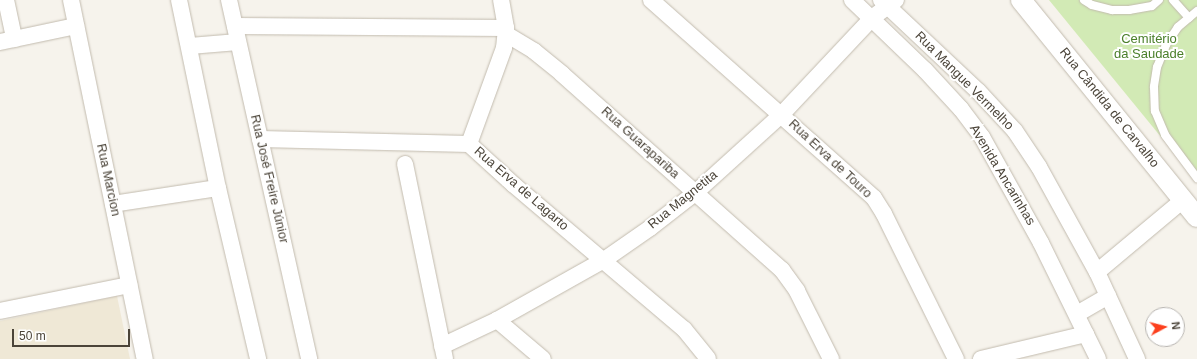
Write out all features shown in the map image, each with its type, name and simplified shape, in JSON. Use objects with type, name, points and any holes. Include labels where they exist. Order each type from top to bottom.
[{"type":"street","points":[[6,0],[7,40],[76,26]]},
{"type":"street","name":"Rua Marcion","points":[[71,0],[145,359]]},
{"type":"street","points":[[179,0],[190,46],[218,188],[258,359]]},
{"type":"street","name":"Rua José Freire Júnior","points":[[228,0],[309,359]]},
{"type":"street","points":[[469,144],[504,48],[506,31],[501,0]]},
{"type":"street","name":"Rua Erva de Touro","points":[[651,0],[782,114],[874,198],[884,214],[956,359]]},
{"type":"street","name":"Avenida Ancarinhas","points":[[852,0],[872,18],[961,109],[982,136],[1010,183],[1077,314],[1098,359]]},
{"type":"street","name":"Rua Cândida de Carvalho","points":[[1021,0],[1197,217]]},
{"type":"street","name":"Rua Magnetita","points":[[443,352],[604,260],[695,193],[782,114],[887,2]]},
{"type":"street","name":"Rua Mangue Vermelho","points":[[887,2],[978,91],[1015,131],[1039,167],[1097,272],[1137,359]]},
{"type":"street","points":[[235,26],[506,31]]},
{"type":"street","name":"Rua Guarapariba","points":[[506,31],[562,74],[782,270],[797,291],[831,359]]},
{"type":"street","points":[[190,46],[238,42]]},
{"type":"street","name":"Rua Erva de Lagarto","points":[[260,139],[469,144],[514,185],[684,329],[708,359]]},
{"type":"street","points":[[405,164],[443,352]]},
{"type":"street","points":[[113,204],[218,188]]},
{"type":"street","points":[[1097,272],[1183,200]]},
{"type":"street","points":[[0,311],[129,285]]},
{"type":"street","points":[[1077,314],[1108,296]]},
{"type":"street","points":[[497,320],[543,359]]},
{"type":"street","points":[[981,359],[1086,334]]},
{"type":"lane","points":[[1084,0],[1092,5],[1112,10],[1129,10],[1152,6],[1159,0]]},
{"type":"lane","points":[[1173,0],[1188,18]]},
{"type":"lane","points":[[1197,11],[1178,27],[1166,45],[1157,67],[1154,95],[1155,111],[1165,135],[1197,178]]},
{"type":"shaded area","points":[[117,296],[130,359],[0,359],[0,321]]},
{"type":"green space","name":"Cemitério da Saudade","points":[[1049,0],[1197,0],[1197,181]]}]
